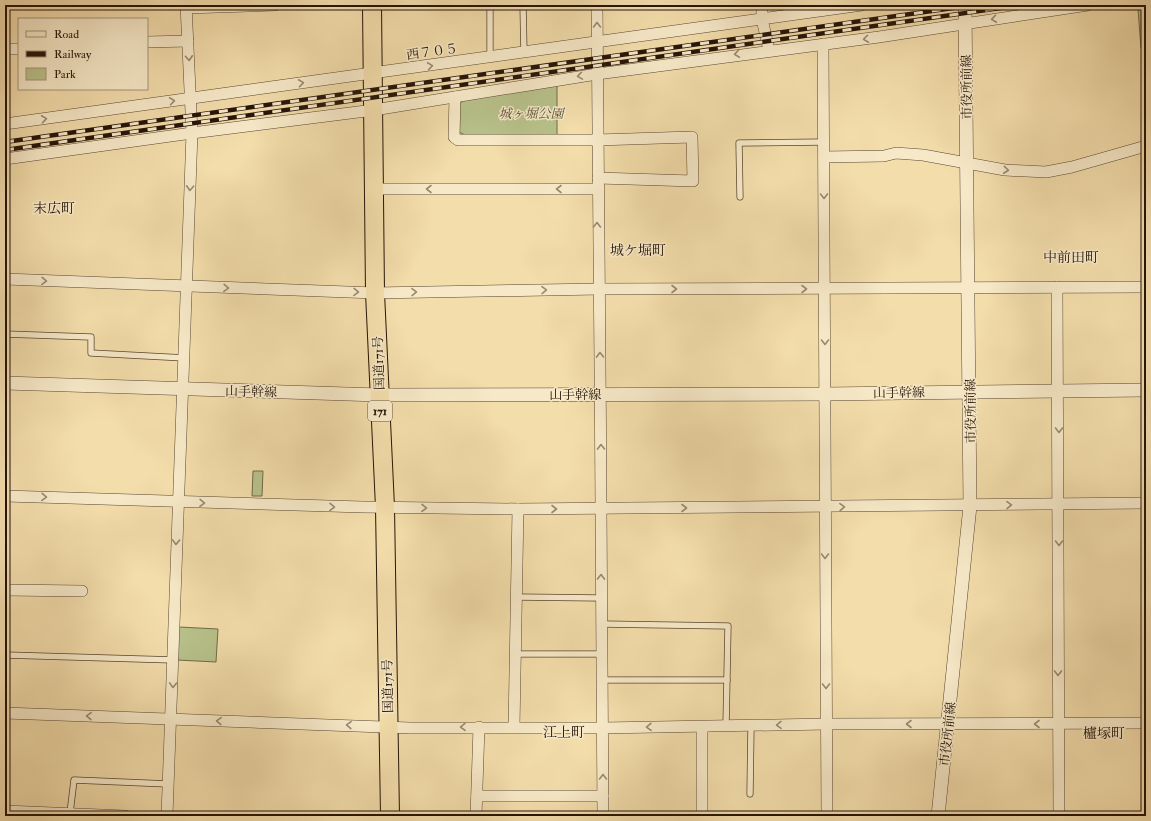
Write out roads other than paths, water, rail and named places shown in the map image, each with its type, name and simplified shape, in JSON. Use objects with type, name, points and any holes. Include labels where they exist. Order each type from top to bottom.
[{"type":"highway","name":"国道171号","points":[[372,5],[375,293],[385,507],[390,816]]},
{"type":"street","points":[[167,816],[174,660],[178,503],[184,390],[192,133],[186,6],[275,5]]},
{"type":"street","points":[[597,5],[597,140],[602,508],[601,624],[603,816]]},
{"type":"street","points":[[762,5],[762,19],[769,50]]},
{"type":"street","name":"西７０５","points":[[5,124],[490,58],[862,5]]},
{"type":"street","name":"市役所前線","points":[[938,816],[970,506],[965,5]]},
{"type":"street","points":[[5,159],[374,110],[597,74],[823,44],[1088,5]]},
{"type":"street","points":[[148,42],[188,40]]},
{"type":"street","points":[[823,44],[826,289],[825,507],[827,816]]},
{"type":"street","points":[[5,50],[18,49]]},
{"type":"street","points":[[375,189],[693,181],[692,137],[597,140],[458,140],[454,137],[455,97]]},
{"type":"street","points":[[824,157],[884,156],[903,154],[923,155],[1005,170],[1046,172],[1072,167],[1146,146]]},
{"type":"street","points":[[5,279],[375,293],[599,289],[1146,287]]},
{"type":"street","points":[[1057,287],[1059,391],[1059,816]]},
{"type":"street","name":"山手幹線","points":[[5,383],[184,390],[379,395],[825,394],[1146,390]]},
{"type":"street","points":[[5,496],[178,503],[518,509],[1146,504]]},
{"type":"street","points":[[514,727],[514,654],[518,509]]},
{"type":"street","points":[[5,590],[82,591]]},
{"type":"street","points":[[5,713],[388,726],[479,727],[603,728],[826,724],[1146,723]]},
{"type":"street","points":[[476,816],[479,727]]},
{"type":"street","points":[[702,727],[702,816]]},
{"type":"street","points":[[477,796],[603,796]]},
{"type":"street","points":[[5,811],[125,816]]},
{"type":"lane","points":[[490,5],[490,58]]},
{"type":"lane","points":[[523,5],[524,53]]},
{"type":"lane","points":[[740,197],[739,143],[824,142]]},
{"type":"lane","points":[[5,334],[91,337],[92,353],[185,358]]},
{"type":"lane","points":[[516,597],[601,598]]},
{"type":"lane","points":[[601,624],[728,626],[726,726]]},
{"type":"lane","points":[[514,654],[602,654]]},
{"type":"lane","points":[[5,655],[174,660]]},
{"type":"lane","points":[[602,680],[727,680]]},
{"type":"lane","points":[[750,794],[751,726]]},
{"type":"lane","points":[[70,814],[74,780],[168,784]]},
{"type":"railway","points":[[5,142],[974,5]]},
{"type":"railway","points":[[5,150],[1022,5]]},
{"type":"district","name":"末広町","points":[[54,208]]},
{"type":"district","name":"城ケ堀町","points":[[638,250]]},
{"type":"district","name":"中前田町","points":[[1071,257]]},
{"type":"district","name":"江上町","points":[[564,732]]},
{"type":"district","name":"櫨塚町","points":[[1104,733]]},
{"type":"park label","name":"城ヶ堀公園","points":[[531,113]]}]
